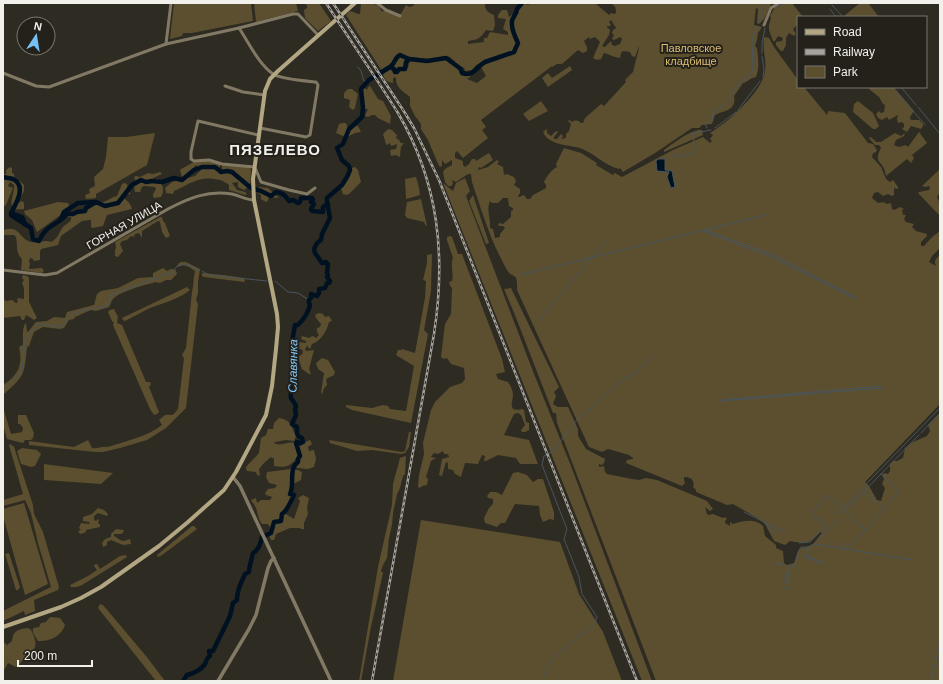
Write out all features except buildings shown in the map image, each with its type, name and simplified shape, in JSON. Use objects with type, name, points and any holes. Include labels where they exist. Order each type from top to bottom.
[{"type":"main road","points":[[3,627],[61,607],[101,587],[159,546],[188,522],[217,497],[233,477],[266,414],[272,386],[278,327],[276,308],[254,200],[254,167],[264,95],[268,83],[274,75],[355,3]]},
{"type":"street","points":[[166,44],[171,3]]},
{"type":"street","points":[[377,3],[386,10],[400,16]]},
{"type":"street","points":[[764,25],[772,8],[779,3]]},
{"type":"street","points":[[3,73],[36,86],[49,87],[166,44],[239,28],[296,13],[318,35]]},
{"type":"street","points":[[239,28],[256,55],[274,75],[316,82],[318,85],[310,135],[306,137],[260,128]]},
{"type":"street","points":[[225,86],[243,92],[264,95]]},
{"type":"street","points":[[258,135],[198,121],[191,152],[191,159],[194,161],[209,160],[222,164],[254,167],[260,182],[289,190],[307,194],[315,188]]},
{"type":"street","name":"ГОРНАЯ УЛИЦА","points":[[3,270],[45,275],[57,273],[168,209],[196,196],[225,194],[254,200]]},
{"type":"street","points":[[233,477],[240,486],[262,531],[331,681]]},
{"type":"street","points":[[218,681],[256,615],[268,568],[274,558]]},
{"type":"green space","points":[[174,3],[251,3],[253,21],[192,33],[183,33],[182,36],[170,39]]},
{"type":"green space","points":[[254,3],[296,3],[298,11],[256,22]]},
{"type":"green space","points":[[303,3],[319,3],[331,21],[318,31],[305,18],[304,10],[307,8],[307,5]]},
{"type":"green space","name":"Павловское кладбище","points":[[361,3],[374,4],[378,6],[382,12],[384,10],[399,17],[406,5],[409,7],[413,6],[415,3],[485,3],[487,10],[494,15],[495,25],[493,31],[486,30],[478,38],[468,41],[468,44],[484,42],[484,38],[487,38],[490,32],[508,35],[508,32],[503,29],[506,19],[498,18],[498,15],[502,10],[507,10],[509,17],[512,15],[515,16],[518,9],[524,3],[528,5],[531,3],[595,3],[609,15],[611,13],[616,13],[616,9],[615,6],[609,3],[770,3],[771,5],[764,19],[759,24],[757,23],[758,9],[756,8],[754,25],[762,27],[758,33],[755,46],[757,48],[758,62],[756,77],[743,83],[734,96],[733,105],[731,108],[715,115],[712,124],[702,125],[699,128],[692,128],[623,172],[620,168],[619,169],[609,165],[585,150],[549,140],[543,132],[547,129],[547,133],[551,136],[556,131],[558,132],[554,139],[557,139],[561,134],[563,136],[561,139],[566,138],[566,134],[569,131],[571,124],[568,121],[569,120],[572,122],[578,121],[583,123],[585,118],[601,104],[604,106],[633,72],[639,46],[635,57],[632,56],[630,52],[623,51],[620,58],[604,53],[601,59],[597,60],[593,58],[600,42],[595,37],[590,39],[589,37],[584,41],[587,51],[583,53],[578,50],[562,64],[552,66],[481,120],[486,127],[482,130],[488,138],[463,158],[457,151],[455,153],[455,158],[463,161],[463,165],[465,167],[472,159],[475,159],[476,161],[489,153],[493,160],[481,168],[479,167],[478,170],[488,167],[497,160],[499,162],[497,164],[503,167],[504,175],[507,174],[514,177],[516,181],[514,185],[520,189],[518,196],[524,195],[527,199],[530,199],[533,195],[546,188],[544,182],[549,173],[557,167],[556,164],[564,148],[581,153],[597,163],[596,165],[613,175],[615,173],[622,177],[673,150],[703,137],[710,143],[712,141],[710,139],[713,135],[710,133],[743,106],[758,88],[763,79],[765,71],[764,37],[769,38],[797,79],[797,88],[805,88],[827,115],[828,111],[845,113],[868,143],[873,144],[877,150],[873,153],[872,157],[881,167],[886,179],[890,182],[893,180],[898,187],[898,189],[894,188],[894,195],[892,196],[888,194],[883,196],[878,192],[874,193],[872,198],[878,203],[891,203],[892,209],[894,210],[900,207],[904,209],[902,210],[903,215],[906,215],[904,219],[906,222],[914,224],[912,227],[916,231],[927,234],[921,242],[921,246],[924,246],[940,231],[940,248],[932,256],[929,262],[936,266],[935,260],[939,256],[940,257],[940,404],[865,482],[877,500],[881,501],[885,488],[882,484],[884,479],[882,475],[884,473],[888,474],[890,471],[890,464],[893,461],[903,458],[905,448],[913,442],[927,436],[930,431],[928,425],[940,413],[940,681],[656,681],[557,423],[556,413],[553,413],[504,289],[511,288],[559,387],[554,392],[556,396],[553,404],[558,407],[568,407],[578,429],[578,436],[586,449],[605,459],[602,465],[599,464],[599,467],[604,466],[607,474],[639,480],[646,478],[657,480],[707,501],[713,509],[710,511],[705,507],[707,514],[713,514],[723,518],[725,517],[727,519],[725,523],[730,526],[730,522],[733,524],[745,521],[760,523],[763,526],[765,536],[776,545],[776,548],[783,551],[784,563],[787,565],[794,563],[801,548],[811,545],[822,533],[820,532],[810,541],[803,543],[790,541],[785,545],[774,541],[765,524],[759,519],[733,504],[727,505],[696,492],[693,487],[693,481],[690,478],[684,477],[685,483],[682,486],[626,463],[627,460],[633,459],[629,455],[608,449],[602,452],[589,447],[517,290],[517,280],[515,276],[509,273],[496,249],[479,204],[471,174],[468,174],[456,182],[452,180],[453,184],[448,186],[445,182],[443,172],[452,165],[452,160],[445,164],[442,160],[441,167],[439,166],[428,140],[421,129],[421,124],[410,106],[410,97],[398,86],[396,77],[393,78],[393,83],[391,83],[384,78],[383,74],[390,68],[398,74],[398,71],[408,68],[413,59],[428,63],[432,61],[447,60],[457,68],[460,73],[470,75],[467,79],[477,83],[486,76],[481,67],[485,64],[486,60],[476,65],[472,70],[465,71],[464,67],[462,69],[450,57],[447,56],[429,59],[410,57],[406,60],[404,68],[396,68],[392,65],[385,67],[382,71],[346,15],[349,11],[360,14]],"holes":[[[611,20],[616,28],[613,30],[612,33],[614,35],[612,39],[614,40],[620,37],[622,39],[620,44],[615,46],[612,45],[611,41],[605,47],[602,46],[609,35],[610,30],[607,26],[611,25],[609,22]],[[503,198],[508,198],[509,206],[513,208],[511,211],[511,217],[503,224],[499,223],[498,225],[505,228],[500,234],[500,237],[495,238],[493,229],[490,228],[490,201],[492,203],[498,203]]]},
{"type":"green space","points":[[786,3],[792,3],[802,16],[797,16],[797,25],[793,29],[796,34],[794,36],[789,33],[786,38],[786,45],[783,51],[781,51],[776,45],[776,42],[782,41],[783,38],[778,36],[775,41],[773,41],[769,30],[770,16],[775,7]]},
{"type":"green space","points":[[860,3],[868,3],[878,16],[844,16]]},
{"type":"green space","points":[[570,66],[572,70],[548,87],[542,78],[548,73],[552,78]]},
{"type":"green space","points":[[369,86],[378,99],[383,101],[391,116],[390,124],[375,115],[368,117],[365,116],[368,109],[365,109],[362,90],[364,87],[367,90]]},
{"type":"green space","points":[[894,88],[914,111],[910,117],[911,120],[919,120],[923,124],[921,129],[911,126],[907,132],[902,129],[904,124],[902,122],[898,123],[898,115],[889,120],[887,117],[882,120],[878,118],[876,114],[879,111],[881,113],[884,112],[885,105],[879,97],[869,89]]},
{"type":"green space","points":[[348,89],[352,89],[358,94],[355,108],[353,110],[349,107],[350,100],[344,98],[344,93]]},
{"type":"green space","points":[[541,101],[548,111],[529,121],[523,114]]},
{"type":"green space","points":[[858,101],[873,113],[879,126],[876,129],[873,129],[853,112],[854,104]]},
{"type":"green space","points":[[346,123],[348,129],[351,130],[358,126],[361,132],[349,136],[343,136],[336,133],[339,124]]},
{"type":"green space","points":[[388,129],[392,130],[397,135],[396,138],[401,143],[404,143],[401,147],[399,157],[396,155],[391,156],[390,150],[396,149],[397,144],[391,146],[390,143],[387,145],[386,144],[383,134]]},
{"type":"green space","points":[[698,130],[702,130],[703,135],[664,152],[664,150],[680,138]]},
{"type":"green space","points":[[919,132],[927,143],[912,155],[914,158],[911,163],[907,159],[886,176],[884,168],[878,160],[881,148],[879,145],[875,145],[869,138],[871,137],[876,142],[881,142],[895,133],[901,136],[905,133],[904,136],[896,140],[894,145],[899,147],[906,145],[908,147]]},
{"type":"green space","points":[[155,133],[147,165],[96,194],[96,198],[86,199],[85,195],[90,193],[89,189],[95,186],[94,177],[103,169],[108,137],[126,137]]},
{"type":"green space","points":[[201,161],[220,164],[218,170],[222,172],[228,171],[226,169],[222,170],[222,165],[243,166],[250,168],[250,186],[244,190],[238,187],[238,182],[232,183],[237,190],[247,194],[245,195],[229,190],[229,185],[226,183],[209,178],[192,182],[174,191],[173,194],[166,193],[165,188],[172,182],[195,176],[203,168],[196,165],[184,178],[182,177],[181,169],[194,162]]},
{"type":"green space","points":[[10,167],[12,168],[15,181],[20,181],[24,185],[24,191],[18,203],[22,201],[24,203],[24,209],[14,208],[12,206],[14,185],[10,182],[8,186],[13,188],[6,205],[3,207],[3,174],[6,174],[6,170]]},
{"type":"green space","points":[[355,167],[358,170],[361,182],[349,194],[343,194],[341,188],[348,178],[352,168]]},
{"type":"green space","points":[[940,169],[940,192],[937,197],[940,204],[940,216],[918,193],[929,190],[929,186],[922,186]]},
{"type":"green space","points":[[160,172],[162,174],[153,179],[158,179],[162,185],[163,192],[161,197],[154,198],[153,194],[156,189],[155,187],[144,186],[140,192],[135,192],[134,186],[136,182],[134,177],[140,177],[148,173],[153,174]]},
{"type":"green space","points":[[416,177],[420,195],[406,199],[405,179]]},
{"type":"green space","points":[[465,178],[470,191],[466,196],[571,466],[652,681],[642,681],[443,183],[453,191],[456,183]]},
{"type":"green space","points":[[122,184],[127,184],[130,194],[123,195],[123,198],[129,202],[132,209],[107,215],[103,226],[93,228],[91,227],[91,220],[82,221],[61,236],[58,245],[41,249],[40,260],[34,261],[30,258],[29,268],[42,268],[44,271],[42,273],[21,270],[22,259],[18,251],[16,237],[14,235],[3,235],[3,230],[15,230],[31,242],[51,242],[57,237],[63,227],[71,220],[71,217],[66,217],[66,214],[80,213],[98,202],[104,202],[117,196]]},
{"type":"green space","points":[[259,187],[268,188],[279,198],[269,197],[267,202],[264,201],[261,199],[261,195],[256,192]]},
{"type":"green space","points":[[473,195],[489,243],[486,244],[469,201]]},
{"type":"green space","points":[[421,199],[427,226],[424,222],[407,218],[405,215],[407,202]]},
{"type":"green space","points":[[58,202],[68,203],[70,208],[37,232],[32,220],[25,214],[24,211]]},
{"type":"green space","points":[[162,217],[170,236],[166,238],[162,232],[160,222],[158,221],[142,231],[142,238],[139,233],[135,234],[134,237],[131,236],[127,240],[122,241],[120,244],[123,251],[118,257],[115,256],[115,242]]},
{"type":"green space","points":[[447,237],[452,237],[458,254],[462,254],[502,359],[505,372],[496,374],[498,379],[508,382],[513,393],[513,409],[524,410],[526,422],[529,423],[529,430],[522,432],[521,430],[525,425],[521,415],[518,413],[514,414],[504,435],[529,440],[538,464],[520,464],[516,458],[498,455],[484,461],[485,456],[482,455],[478,464],[465,463],[461,477],[455,474],[453,470],[448,469],[448,463],[446,462],[442,476],[439,475],[442,459],[449,457],[447,454],[444,454],[443,451],[438,454],[434,453],[431,457],[436,458],[431,461],[426,477],[428,479],[427,485],[420,488],[418,487],[424,454],[423,443],[431,410],[435,402],[450,387],[462,383],[465,379],[464,368],[451,364],[447,358],[444,359],[441,357],[445,324],[451,314],[452,288],[449,282],[452,281],[453,275],[453,258],[447,240]]},
{"type":"green space","points":[[432,254],[431,291],[424,330],[428,334],[411,423],[352,410],[346,407],[346,405],[372,408],[383,405],[388,406],[390,409],[406,411],[414,366],[396,355],[398,350],[402,349],[415,353],[425,298],[426,281],[423,280],[427,263],[427,255]]},
{"type":"green space","points":[[181,262],[186,262],[200,269],[196,300],[198,304],[186,408],[166,428],[147,440],[120,448],[103,452],[95,452],[29,445],[29,441],[74,447],[88,440],[92,448],[108,447],[149,433],[162,425],[159,420],[165,415],[172,415],[176,412],[178,409],[184,358],[182,355],[186,348],[195,271],[183,265],[178,267],[178,264]]},
{"type":"green space","points":[[163,268],[167,271],[174,269],[177,274],[171,280],[166,280],[160,283],[154,282],[116,296],[109,307],[96,311],[91,310],[75,317],[74,319],[69,320],[64,328],[43,327],[34,332],[29,346],[27,347],[24,370],[16,383],[3,395],[3,385],[13,377],[20,364],[19,347],[23,345],[23,331],[26,323],[28,332],[36,322],[47,321],[54,317],[65,318],[67,312],[94,305],[97,294],[101,291],[118,288],[138,278],[153,277],[153,273]]},
{"type":"green space","points":[[202,273],[244,278],[245,281],[204,277],[202,276]]},
{"type":"green space","points":[[23,275],[29,278],[29,302],[37,318],[34,320],[26,315],[24,320],[22,320],[20,316],[3,318],[3,298],[6,301],[12,300],[16,303],[18,302],[17,299],[19,298],[24,299],[24,288],[22,283],[24,280],[22,278]]},
{"type":"green space","points":[[187,287],[190,290],[170,301],[148,309],[125,321],[122,318]]},
{"type":"green space","points":[[114,309],[118,317],[117,323],[122,325],[146,382],[150,382],[151,384],[149,387],[159,412],[157,414],[154,415],[150,409],[113,325],[114,323],[108,312]]},
{"type":"green space","points":[[319,313],[323,314],[325,317],[329,316],[332,321],[329,322],[327,329],[320,339],[312,344],[310,349],[307,346],[305,349],[306,351],[314,350],[309,369],[311,374],[309,374],[302,369],[299,360],[296,358],[296,356],[302,355],[303,351],[301,349],[297,349],[296,344],[298,342],[306,343],[306,341],[301,339],[302,336],[309,338],[313,336],[316,338],[319,335],[317,328],[320,327],[321,324],[315,315]]},
{"type":"green space","points":[[322,358],[328,360],[335,372],[334,375],[326,379],[327,385],[322,394],[324,373],[318,369],[316,363]]},
{"type":"green space","points":[[3,407],[11,434],[22,432],[23,428],[20,424],[18,424],[18,415],[26,415],[34,433],[31,440],[25,440],[23,443],[7,439],[3,425]]},
{"type":"green space","points":[[279,418],[289,422],[296,436],[294,441],[286,440],[274,443],[295,443],[297,446],[301,446],[310,440],[312,444],[308,447],[309,451],[314,450],[316,459],[314,467],[308,469],[297,468],[296,466],[300,457],[298,456],[288,466],[274,466],[274,459],[271,457],[259,469],[260,476],[257,475],[256,472],[247,471],[246,467],[259,453],[261,438],[266,435],[268,429],[273,429],[274,423]]},
{"type":"green space","points":[[409,432],[411,432],[409,447],[405,453],[401,454],[372,450],[357,451],[330,443],[329,440],[402,452],[405,451]]},
{"type":"green space","points":[[10,444],[14,447],[33,505],[34,514],[43,532],[59,587],[58,590],[34,600],[35,611],[25,615],[24,611],[3,621],[3,611],[51,587],[31,513],[25,500],[3,506],[3,500],[23,494],[9,445]]},
{"type":"green space","points":[[22,448],[37,450],[41,454],[35,466],[31,467],[21,464],[17,451]]},
{"type":"green space","points":[[406,456],[405,474],[397,494],[387,558],[381,571],[383,573],[361,681],[359,681],[378,567],[392,505],[393,484],[400,458]]},
{"type":"green space","points":[[44,464],[113,473],[101,484],[44,480]]},
{"type":"green space","points":[[291,469],[302,472],[301,480],[291,485],[292,494],[294,497],[284,513],[294,519],[300,501],[298,498],[303,495],[309,498],[307,508],[308,514],[304,523],[304,529],[290,528],[276,534],[274,540],[271,540],[268,533],[271,529],[268,524],[262,524],[256,507],[251,500],[256,498],[257,503],[261,500],[270,500],[272,497],[266,495],[265,493],[268,489],[275,488],[277,485],[269,483],[266,477],[267,472]]},
{"type":"green space","points":[[518,472],[527,475],[533,482],[538,479],[543,479],[554,512],[554,520],[550,519],[543,522],[540,515],[539,506],[515,504],[505,523],[501,523],[497,527],[485,523],[484,518],[489,508],[493,504],[493,499],[488,498],[487,496],[490,492],[496,492],[502,495],[513,473]]},
{"type":"green space","points":[[24,503],[48,584],[25,595],[3,516],[3,509]]},
{"type":"green space","points":[[98,508],[104,510],[108,514],[107,516],[98,513],[94,516],[94,520],[99,520],[98,523],[100,527],[86,530],[86,532],[81,534],[79,533],[78,531],[81,530],[79,528],[81,523],[90,524],[89,522],[83,521],[83,517],[92,514]]},
{"type":"green space","points":[[421,520],[560,542],[579,594],[603,632],[622,681],[393,681]]},
{"type":"green space","points":[[192,526],[197,529],[158,557],[157,555]]},
{"type":"green space","points":[[116,529],[124,530],[123,533],[114,534],[114,536],[123,541],[130,539],[131,544],[123,545],[111,540],[103,547],[102,543],[105,539],[111,537],[111,534]]},
{"type":"green space","points":[[9,553],[20,587],[18,590],[16,590],[5,554]]},
{"type":"green space","points":[[126,555],[127,557],[82,585],[71,587],[70,585],[97,570],[94,566],[95,564],[97,564],[100,569],[120,556]]},
{"type":"green space","points":[[100,604],[103,605],[165,681],[156,681],[98,608]]},
{"type":"green space","points":[[51,617],[60,618],[65,625],[63,629],[54,638],[38,641],[33,633],[33,628],[39,627],[41,623],[46,622]]},
{"type":"green space","points":[[28,628],[31,630],[35,639],[36,644],[34,649],[29,651],[20,664],[16,667],[8,663],[3,672],[3,641],[7,645],[12,641],[15,632]]},
{"type":"water","points":[[658,159],[665,159],[665,170],[672,171],[675,187],[671,188],[667,177],[669,172],[657,171],[656,161]]},
{"type":"waterway","name":"Славянка","points":[[183,681],[187,675],[192,674],[204,666],[207,658],[210,656],[209,651],[213,651],[230,616],[233,603],[237,600],[238,589],[245,574],[249,572],[253,553],[258,548],[262,537],[271,533],[274,522],[281,521],[282,514],[294,495],[290,494],[292,486],[292,473],[300,456],[296,443],[303,442],[302,438],[297,434],[297,427],[292,424],[296,415],[296,406],[291,398],[294,363],[292,342],[295,325],[298,325],[306,316],[310,305],[309,300],[311,298],[311,294],[317,296],[319,289],[325,288],[327,283],[330,281],[327,277],[328,264],[326,262],[322,263],[314,249],[317,243],[321,240],[322,234],[330,218],[327,198],[342,185],[350,170],[349,166],[342,160],[337,148],[343,144],[349,129],[362,117],[363,108],[361,89],[369,80],[390,67],[394,69],[395,72],[399,69],[405,69],[406,62],[409,59],[427,61],[446,58],[461,69],[462,73],[469,74],[485,62],[514,52],[518,43],[512,21],[517,9],[522,3]]},
{"type":"waterway","points":[[758,22],[762,14],[762,3]]},
{"type":"waterway","points":[[774,8],[785,3]]},
{"type":"waterway","points":[[832,5],[842,16]]},
{"type":"waterway","points":[[830,9],[835,16]]},
{"type":"waterway","points":[[707,128],[705,124],[712,120],[713,113],[725,104],[740,82],[748,77],[753,71],[752,40],[757,27]]},
{"type":"waterway","points":[[762,53],[765,28]]},
{"type":"waterway","points":[[390,67],[400,55],[409,59]]},
{"type":"waterway","points":[[762,56],[764,69],[763,77]]},
{"type":"waterway","points":[[358,67],[364,81],[367,82]]},
{"type":"waterway","points":[[738,110],[760,81]]},
{"type":"waterway","points":[[894,88],[925,125]]},
{"type":"waterway","points":[[902,88],[916,105]]},
{"type":"waterway","points":[[918,107],[940,134]]},
{"type":"waterway","points":[[715,128],[736,112]]},
{"type":"waterway","points":[[673,156],[678,154],[684,157],[693,152],[695,146],[693,144],[694,138],[691,134],[711,130]]},
{"type":"waterway","points":[[3,177],[13,179],[17,182],[20,190],[11,215],[31,228],[33,239],[39,241],[48,228],[67,214],[85,211],[86,208],[96,202],[105,206],[118,203],[132,185],[141,180],[146,182],[162,182],[174,178],[182,180],[194,170],[202,167],[215,167],[221,172],[232,172],[251,188],[271,196],[278,192],[284,195],[289,201],[293,200],[298,203],[300,202],[301,198],[312,198],[313,200],[311,202],[314,204],[311,209],[312,211],[323,212],[323,207],[328,204]]},
{"type":"waterway","points":[[61,219],[64,212],[78,203],[96,202]]},
{"type":"waterway","points":[[12,212],[22,217],[25,224]]},
{"type":"waterway","points":[[519,275],[766,215]]},
{"type":"waterway","points":[[705,230],[773,255],[855,297]]},
{"type":"waterway","points":[[703,231],[772,257],[856,299]]},
{"type":"waterway","points":[[539,320],[608,238]]},
{"type":"waterway","points":[[3,390],[22,371],[25,344],[30,334],[38,324],[60,327],[71,315],[84,310],[106,306],[111,295],[153,279],[156,280],[163,274],[172,274],[177,266],[187,264],[199,270]]},
{"type":"waterway","points":[[202,271],[209,275],[267,281]]},
{"type":"waterway","points":[[275,281],[288,292],[298,293],[309,300]]},
{"type":"waterway","points":[[543,681],[547,668],[556,656],[592,627],[597,617],[582,594],[579,577],[564,539],[567,529],[542,465],[544,456],[553,451],[575,422],[624,379],[642,368],[652,356]]},
{"type":"waterway","points":[[721,400],[882,386]]},
{"type":"waterway","points":[[720,401],[882,388]]},
{"type":"waterway","points":[[838,513],[940,408]]},
{"type":"waterway","points":[[921,433],[940,413]]},
{"type":"waterway","points":[[843,513],[919,435]]},
{"type":"waterway","points":[[847,548],[866,530],[899,492],[881,474]]},
{"type":"waterway","points":[[864,492],[883,508]]},
{"type":"waterway","points":[[799,543],[810,542],[826,525],[811,514],[827,495],[842,508]]},
{"type":"waterway","points":[[744,512],[786,533]]},
{"type":"waterway","points":[[845,512],[865,530]]},
{"type":"waterway","points":[[815,543],[838,519]]},
{"type":"waterway","points":[[765,522],[775,534]]},
{"type":"waterway","points":[[838,542],[845,548]]},
{"type":"waterway","points":[[791,583],[787,582],[790,566],[794,567],[798,552],[801,547],[808,547],[814,544],[914,560]]},
{"type":"waterway","points":[[808,548],[806,556],[823,562]]},
{"type":"waterway","points":[[803,556],[823,564]]},
{"type":"waterway","points":[[774,563],[784,565]]},
{"type":"waterway","points":[[788,566],[786,582],[784,582],[783,588],[790,589]]},
{"type":"waterway","points":[[931,681],[940,643]]},
{"type":"railway","points":[[326,3],[398,113],[412,139],[423,166],[431,193],[439,248],[438,305],[434,334],[372,681]]},
{"type":"railway","points":[[333,3],[414,128],[439,180],[637,681]]},
{"type":"district","name":"ПЯЗЕЛЕВО","points":[[275,150]]}]
